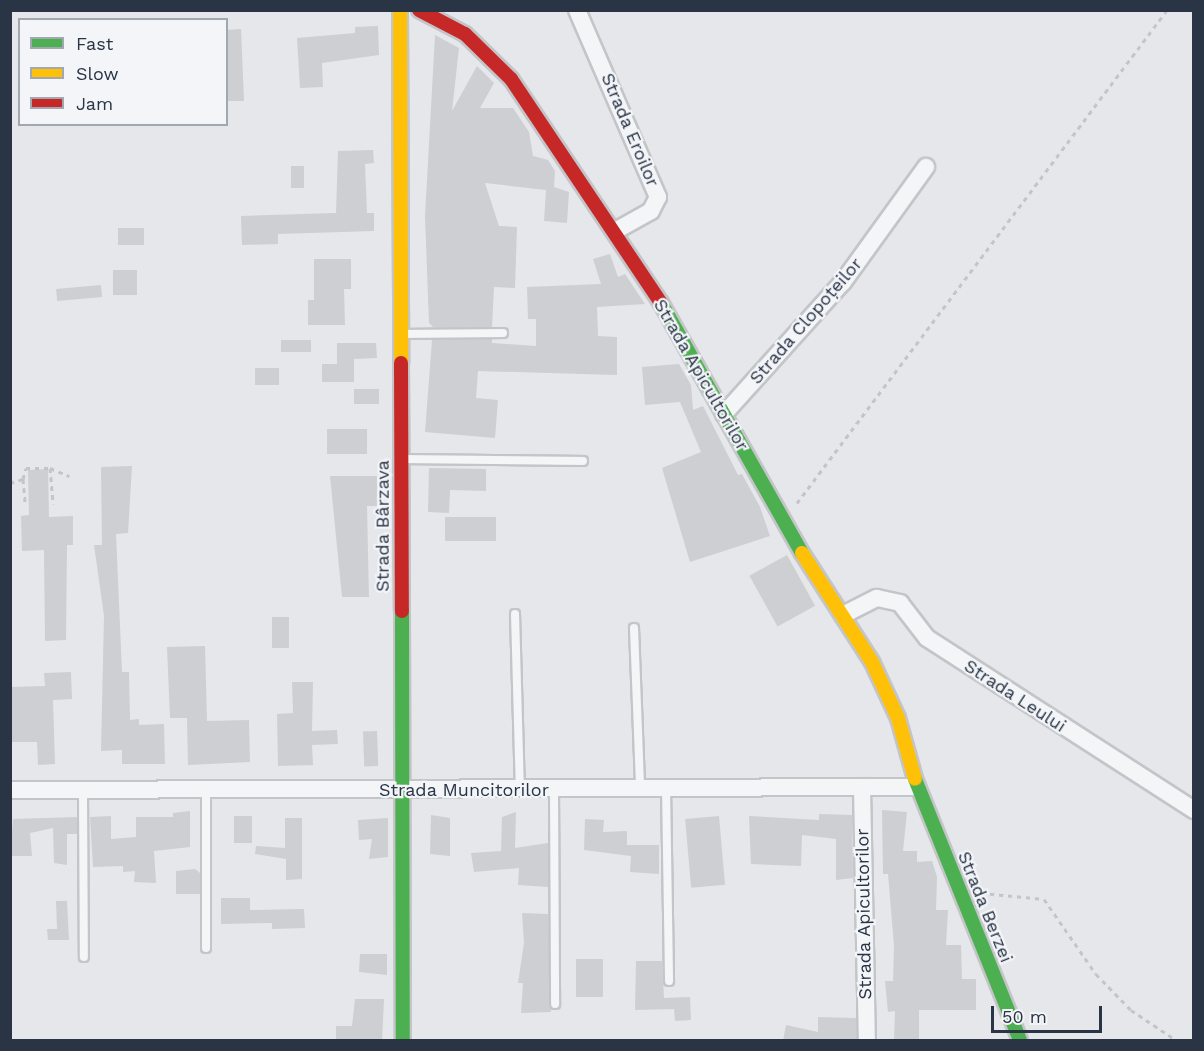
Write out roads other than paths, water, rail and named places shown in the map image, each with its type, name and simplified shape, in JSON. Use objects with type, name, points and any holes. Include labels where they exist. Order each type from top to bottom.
[{"type":"street","name":"Strada Bârzava","points":[[400,10],[403,1041]]},
{"type":"street","name":"Strada Apicultorilor","points":[[419,10],[465,34],[511,79],[615,231],[783,518],[843,615],[898,718],[917,787]]},
{"type":"street","name":"Strada Eroilor","points":[[577,10],[658,197],[651,211],[615,231]]},
{"type":"street","name":"Strada Clopoțeilor","points":[[724,414],[843,282],[926,167]]},
{"type":"street","name":"Strada Leului","points":[[843,615],[878,598],[900,603],[927,638],[1194,810]]},
{"type":"street","name":"Strada Apicultorilor","points":[[862,787],[867,1041]]},
{"type":"street","name":"Strada Muncitorilor","points":[[10,790],[83,792],[917,787]]},
{"type":"street","name":"Strada Berzei","points":[[917,787],[1020,1041]]},
{"type":"lane","points":[[401,334],[503,333]]},
{"type":"lane","points":[[401,459],[583,461]]},
{"type":"lane","points":[[515,614],[520,789]]},
{"type":"lane","points":[[634,628],[640,787]]},
{"type":"lane","points":[[666,787],[669,981]]},
{"type":"lane","points":[[554,789],[555,1004]]},
{"type":"lane","points":[[206,791],[206,948]]},
{"type":"lane","points":[[83,792],[84,957]]}]
